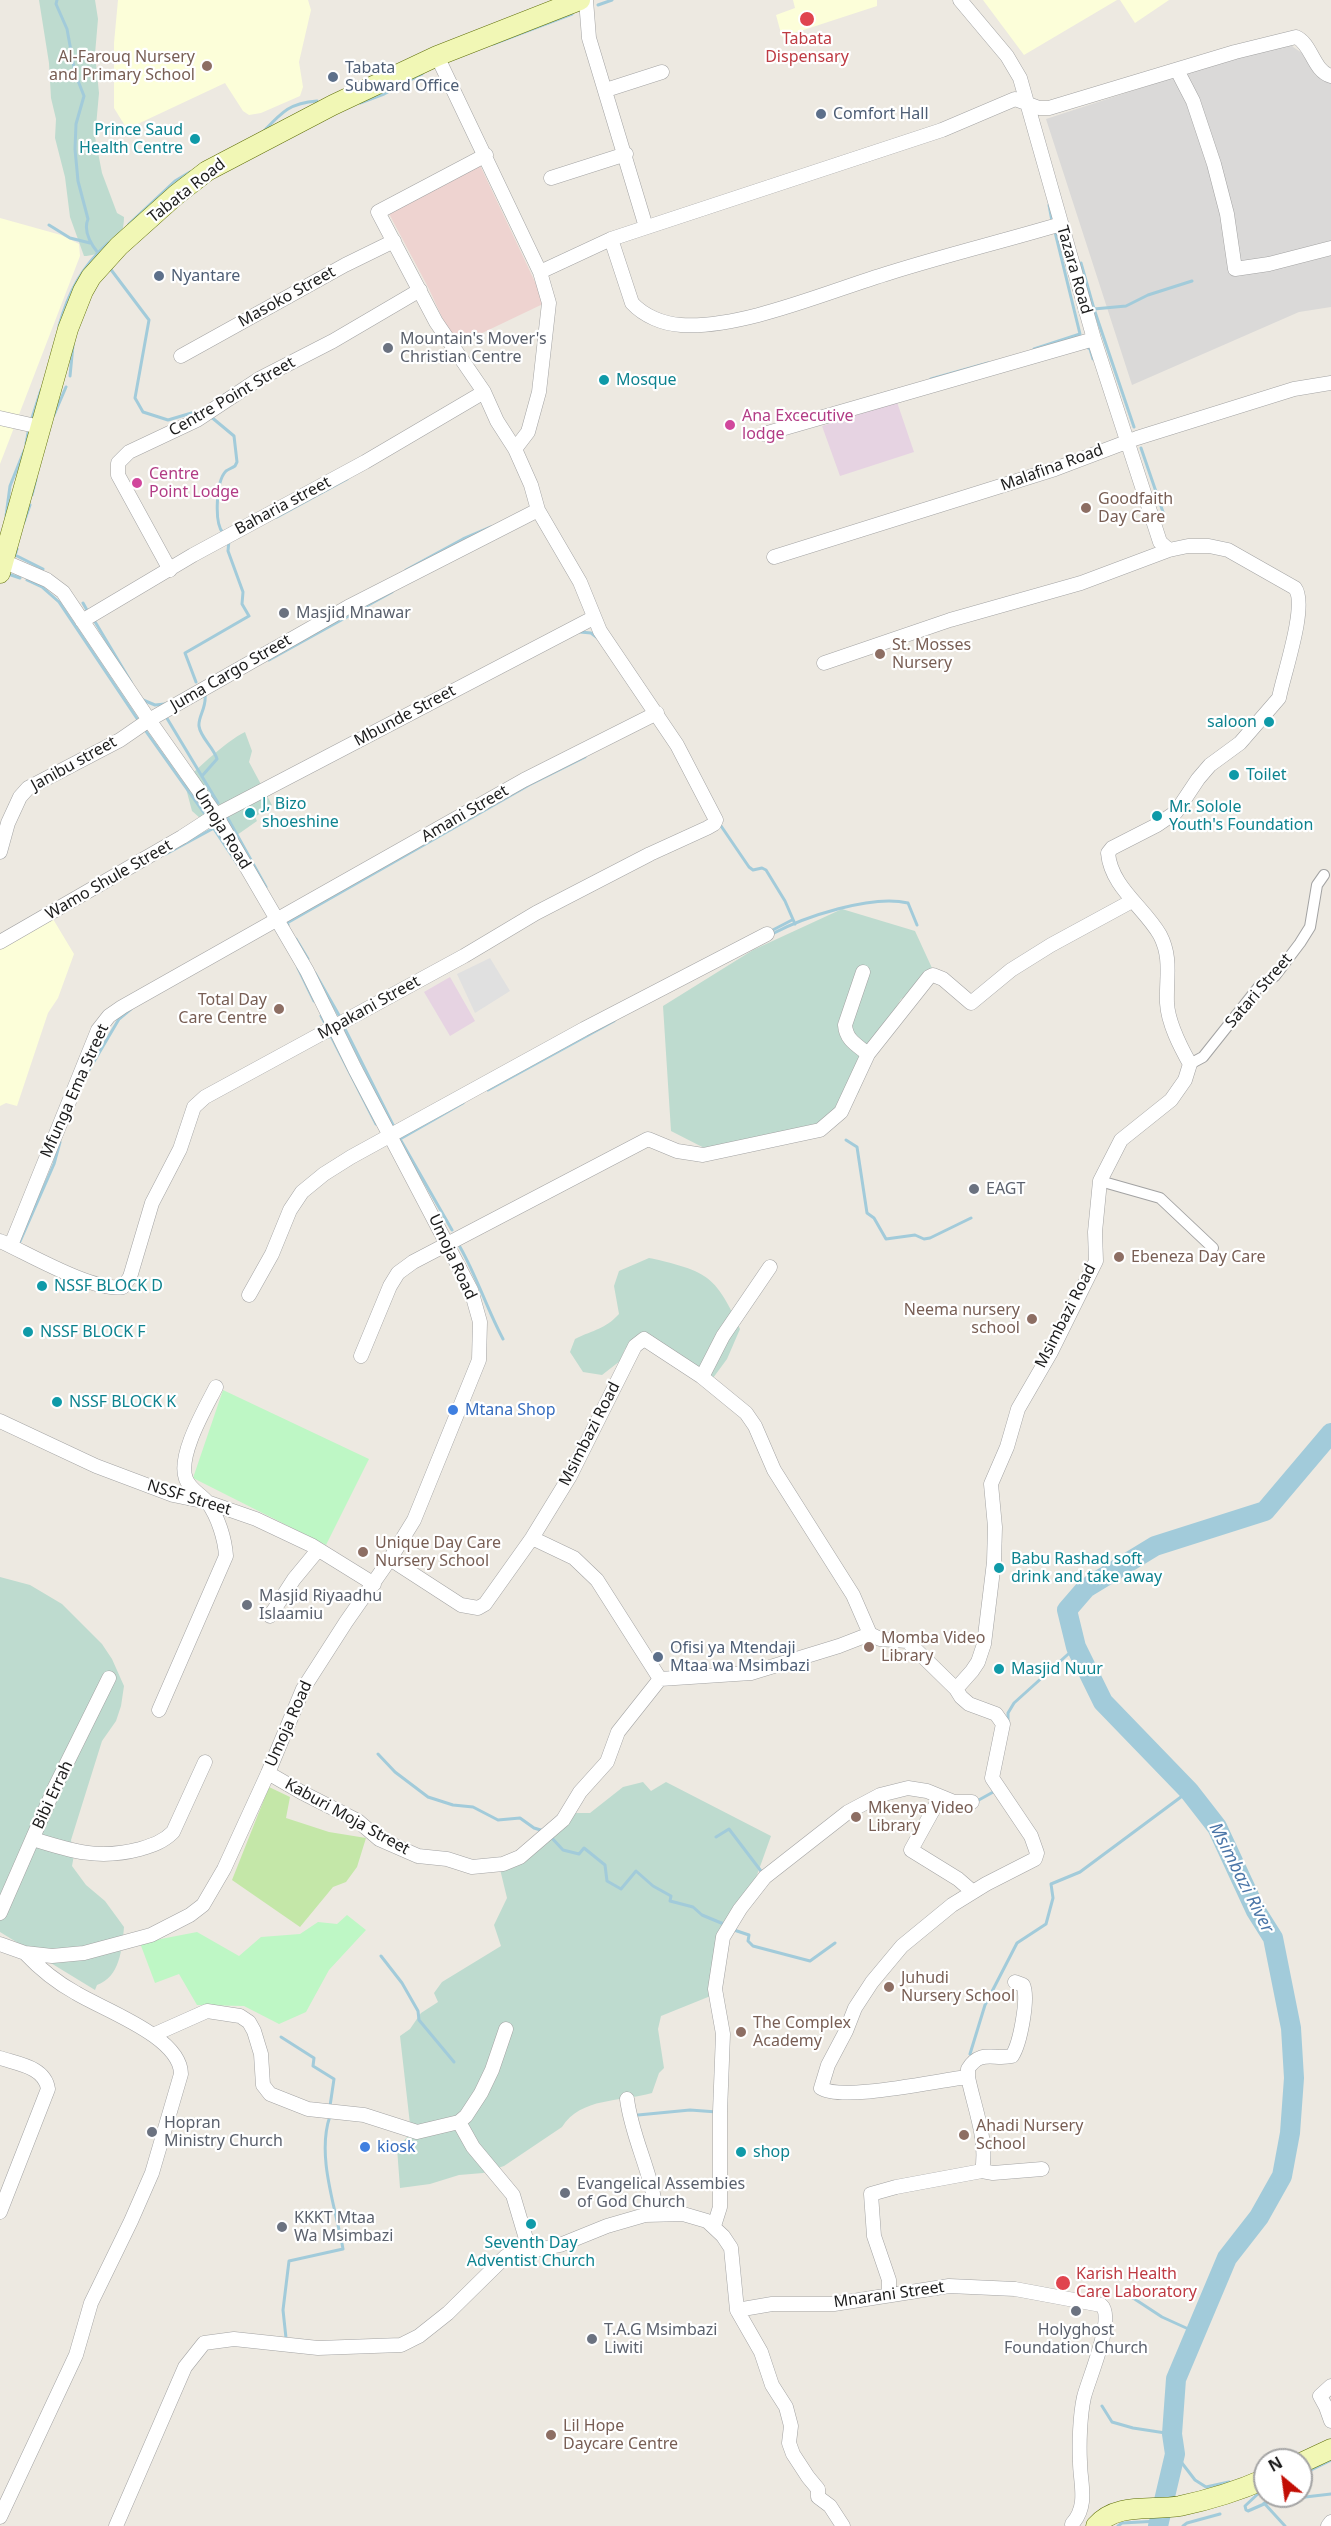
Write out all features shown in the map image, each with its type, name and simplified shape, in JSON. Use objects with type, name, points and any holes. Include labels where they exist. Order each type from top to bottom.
[{"type":"main road","name":"Tabata Road","points":[[2,567],[68,328],[83,291],[119,246],[176,195],[207,171],[333,105],[437,56],[580,0]]},
{"type":"main road","points":[[1313,2457],[1331,2449]]},
{"type":"main road","points":[[1105,2519],[1205,2500],[1253,2483]]},
{"type":"street","points":[[586,0],[589,38],[626,154],[646,227]]},
{"type":"street","name":"Tazara Road","points":[[960,0],[1014,66],[1029,104],[1094,339],[1160,542],[1169,550]]},
{"type":"street","points":[[540,272],[611,239],[942,130],[1015,99],[1049,108],[1235,52],[1296,37],[1302,40],[1326,75],[1331,76]]},
{"type":"street","points":[[437,56],[540,272],[549,303],[539,392],[528,432],[515,449]]},
{"type":"street","points":[[1178,70],[1193,101],[1214,164],[1227,214],[1235,269],[1269,264],[1331,248]]},
{"type":"street","points":[[606,90],[662,72]]},
{"type":"street","points":[[551,178],[626,154]]},
{"type":"street","points":[[486,155],[378,212],[436,322],[484,392],[497,421],[515,449],[531,485],[538,510],[580,582],[600,631],[657,713]]},
{"type":"street","points":[[611,239],[632,303],[653,319],[680,326],[752,316],[890,272],[1061,225]]},
{"type":"street","name":"Masoko Street","points":[[181,356],[345,265],[394,241]]},
{"type":"street","name":"Centre Point Street","points":[[170,570],[127,494],[118,475],[118,463],[129,452],[197,420],[260,379],[333,341],[420,290]]},
{"type":"street","points":[[764,435],[1094,339]]},
{"type":"street","name":"Malafina Road","points":[[774,556],[1056,469],[1129,441],[1294,389],[1331,383]]},
{"type":"street","name":"Baharia street","points":[[82,621],[226,536],[365,462],[484,392]]},
{"type":"street","points":[[0,418],[40,427]]},
{"type":"street","name":"Juma Cargo Street","points":[[149,720],[348,607],[538,510]]},
{"type":"street","points":[[824,663],[950,620],[1081,583],[1169,550],[1188,546],[1209,546],[1228,550],[1295,588],[1299,599],[1299,610],[1279,698],[1272,708],[1240,743],[1210,765],[1176,812],[1109,851],[1112,866],[1132,901],[1159,934],[1166,950],[1169,963],[1167,1005],[1179,1041],[1190,1064]]},
{"type":"street","name":"Umoja Road","points":[[2,567],[55,585],[63,592],[149,720],[216,814],[307,971],[390,1136],[449,1244],[471,1290],[480,1322],[479,1360],[414,1520],[390,1560],[339,1631],[303,1689],[224,1869],[203,1905],[190,1915],[151,1935],[115,1946],[84,1953],[52,1956],[25,1953]]},
{"type":"street","name":"Mbunde Street","points":[[216,814],[593,618]]},
{"type":"street","name":"Mpakani Street","points":[[5,1243],[66,1272],[112,1289],[123,1287],[130,1277],[152,1203],[180,1149],[197,1103],[220,1088],[464,956],[536,913],[714,824],[716,820],[687,761],[657,713]]},
{"type":"street","name":"Amani Street","points":[[276,919],[524,780],[657,713]]},
{"type":"street","name":"Janibu street","points":[[0,852],[8,823],[20,797],[28,788],[120,740],[149,720]]},
{"type":"street","name":"Wamo Shule Street","points":[[0,942],[162,849],[216,814]]},
{"type":"street","name":"Satari Street","points":[[1190,1064],[1203,1056],[1261,984],[1275,976],[1300,943],[1310,927],[1317,885],[1324,875]]},
{"type":"street","points":[[361,1356],[390,1286],[398,1273],[413,1262],[648,1139],[677,1151],[703,1155],[820,1130],[841,1112],[868,1054],[906,1004],[933,975],[943,979],[971,1002],[1011,970],[1051,945],[1132,901]]},
{"type":"street","name":"Mfunga Ema Street","points":[[5,1243],[98,1030],[109,1016],[122,1006],[276,919]]},
{"type":"street","points":[[249,1295],[272,1254],[290,1210],[302,1192],[324,1174],[584,1029],[767,934]]},
{"type":"street","points":[[863,972],[845,1025],[846,1034],[850,1040],[868,1054]]},
{"type":"street","name":"Msimbazi Road","points":[[956,1689],[978,1662],[984,1644],[994,1562],[995,1527],[991,1484],[1007,1448],[1018,1409],[1051,1352],[1096,1261],[1095,1232],[1101,1181],[1122,1140],[1171,1100],[1185,1080],[1190,1064]]},
{"type":"street","points":[[1101,1181],[1160,1198],[1213,1248]]},
{"type":"street","points":[[702,1377],[723,1336],[770,1267]]},
{"type":"street","name":"Msimbazi Road","points":[[390,1560],[461,1605],[478,1608],[485,1604],[532,1538],[570,1476],[628,1360],[640,1341],[648,1339],[702,1377],[746,1413],[755,1426],[774,1470],[853,1595],[870,1634]]},
{"type":"street","points":[[159,1710],[226,1556],[218,1523],[207,1502],[189,1487],[185,1479],[184,1464],[193,1435],[216,1388]]},
{"type":"street","name":"NSSF Street","points":[[0,1421],[96,1466],[173,1495],[207,1502],[256,1519],[318,1550],[374,1584]]},
{"type":"street","points":[[532,1538],[574,1558],[597,1580],[660,1679],[751,1673],[870,1634],[880,1639],[907,1641],[969,1704],[991,1711],[1003,1724],[992,1778],[1031,1836],[1037,1853],[1035,1859],[952,1905],[912,1936],[872,1982],[855,2008],[820,2085],[824,2090],[831,2092],[864,2092],[968,2077]]},
{"type":"street","points":[[270,1616],[294,1579],[318,1550]]},
{"type":"street","name":"Bibi Errah","points":[[0,1913],[55,1787],[109,1678]]},
{"type":"street","name":"Kaburi Moja Street","points":[[268,1773],[358,1821],[379,1839],[418,1856],[447,1859],[472,1867],[503,1864],[520,1857],[563,1820],[579,1792],[607,1762],[618,1732],[660,1679]]},
{"type":"street","points":[[33,1839],[74,1852],[100,1856],[153,1845],[165,1840],[173,1832],[205,1762]]},
{"type":"street","points":[[714,2226],[720,2207],[723,2034],[715,1989],[723,1937],[760,1882],[838,1820],[880,1795],[908,1788],[927,1791],[954,1802],[972,1802]]},
{"type":"street","points":[[938,1801],[911,1850],[958,1879],[973,1892]]},
{"type":"street","points":[[0,1944],[25,1953],[54,1980],[153,2035],[171,2050],[181,2066],[177,2090],[161,2145],[131,2221],[91,2303],[76,2355],[0,2517]]},
{"type":"street","points":[[982,2171],[984,2162],[979,2120],[968,2069],[978,2058],[987,2055],[1008,2057],[1015,2052],[1024,2016],[1025,1991],[1023,1985],[1015,1982]]},
{"type":"street","points":[[153,2035],[207,2011],[240,2016],[249,2022],[254,2031],[261,2054],[262,2085],[265,2090],[308,2109],[364,2115],[417,2132],[459,2122],[466,2116],[481,2093],[507,2029]]},
{"type":"street","points":[[0,2058],[39,2071],[45,2078],[48,2089],[0,2212]]},
{"type":"street","points":[[627,2099],[630,2122],[655,2196],[656,2214]]},
{"type":"street","points":[[459,2122],[473,2147],[513,2195],[527,2242],[521,2252]]},
{"type":"street","points":[[889,2294],[889,2280],[874,2236],[870,2194],[982,2171],[993,2173],[1042,2169]]},
{"type":"street","points":[[116,2526],[185,2367],[204,2343],[234,2339],[318,2348],[401,2345],[419,2336],[448,2313],[501,2259],[521,2252],[560,2245],[608,2226],[656,2214],[683,2214],[707,2221],[714,2226],[731,2248],[737,2310],[761,2352],[772,2385],[786,2407],[791,2426],[789,2443],[793,2454],[819,2489],[819,2497],[830,2506],[843,2526]]},
{"type":"street","name":"Mnarani Street","points":[[737,2310],[772,2304],[834,2304],[949,2286],[1015,2289],[1094,2302],[1105,2308],[1102,2339],[1083,2399],[1080,2464],[1083,2490],[1080,2512],[1069,2525]]},
{"type":"street","points":[[1331,2386],[1320,2396],[1331,2421]]},
{"type":"street","points":[[1069,2525],[1105,2519]]},
{"type":"street","points":[[1328,2526],[1331,2522]]},
{"type":"shaded area","points":[[39,0],[95,0],[98,19],[95,54],[99,93],[95,137],[102,173],[117,213],[124,217],[122,233],[115,242],[89,256],[84,256],[70,217],[65,177],[55,138],[56,119],[51,98],[49,63]]},
{"type":"shaded area","name":"Al-Farouq Nursery and Primary School","points":[[118,0],[308,0],[311,10],[299,62],[303,87],[300,96],[261,113],[249,115],[243,111],[225,83],[127,129],[114,108],[114,43]]},
{"type":"shaded area","name":"Tabata Dispensary","points":[[793,0],[877,0],[877,6],[782,37],[776,15],[795,8]]},
{"type":"shaded area","points":[[983,0],[1117,0],[1024,55]]},
{"type":"shaded area","points":[[1120,0],[1169,0],[1135,23]]},
{"type":"shaded area","points":[[1288,40],[1293,47],[1331,72],[1331,307],[1299,312],[1132,385],[1046,119]]},
{"type":"shaded area","points":[[478,161],[545,303],[455,346],[429,289],[387,210]]},
{"type":"shaded area","points":[[0,218],[61,235],[79,244],[80,256],[0,464]]},
{"type":"shaded area","points":[[897,402],[914,452],[840,476],[822,426]]},
{"type":"shaded area","points":[[245,732],[252,751],[249,762],[272,805],[255,817],[257,821],[227,842],[192,811],[184,781],[221,748]]},
{"type":"shaded area","points":[[842,909],[915,931],[937,979],[901,999],[868,1055],[859,1092],[829,1122],[716,1154],[671,1131],[663,1006],[753,950]]},
{"type":"shaded area","points":[[53,919],[74,954],[58,998],[48,1013],[17,1106],[6,1103],[0,1106],[0,950]]},
{"type":"shaded area","points":[[490,958],[510,991],[475,1013],[457,974]]},
{"type":"shaded area","points":[[450,977],[475,1021],[450,1036],[424,992]]},
{"type":"shaded area","points":[[649,1258],[679,1265],[702,1274],[722,1294],[730,1308],[740,1329],[727,1359],[713,1378],[635,1341],[625,1349],[620,1361],[602,1375],[583,1372],[570,1352],[575,1339],[604,1326],[619,1314],[614,1286],[619,1271]]},
{"type":"shaded area","points":[[0,1577],[30,1585],[62,1604],[102,1644],[112,1659],[124,1686],[116,1721],[102,1741],[71,1840],[74,1855],[72,1866],[86,1885],[105,1901],[124,1927],[121,1953],[115,1969],[111,1976],[97,1985],[95,1990],[0,1932]]},
{"type":"shaded area","points":[[643,1782],[651,1791],[666,1782],[771,1836],[752,1889],[721,1940],[718,1993],[661,2016],[658,2029],[664,2068],[659,2073],[652,2093],[602,2102],[580,2110],[562,2127],[504,2166],[483,2173],[459,2175],[430,2184],[400,2188],[397,2148],[411,2133],[400,2036],[410,2029],[421,2013],[438,2002],[434,1993],[442,1982],[501,1946],[494,1925],[507,1898],[500,1869],[575,1813],[590,1813],[623,1787]]},
{"type":"green space","points":[[223,1390],[369,1459],[326,1545],[193,1478]]},
{"type":"green space","points":[[269,1787],[290,1797],[286,1818],[329,1832],[366,1838],[357,1867],[346,1882],[333,1887],[300,1927],[232,1880]]},
{"type":"green space","points":[[347,1915],[366,1930],[329,1970],[306,2012],[279,2024],[244,2006],[197,2005],[179,1974],[155,1983],[140,1943],[197,1932],[239,1956],[261,1937],[300,1934],[318,1922],[337,1924]]},
{"type":"waterway","points":[[57,0],[56,4],[67,29],[75,73],[84,96],[76,124],[75,149],[78,181],[88,219],[87,232],[98,253]]},
{"type":"waterway","points":[[598,5],[612,0]]},
{"type":"waterway","points":[[493,44],[572,14]]},
{"type":"waterway","points":[[360,103],[384,94],[422,74]]},
{"type":"waterway","points":[[264,131],[293,106],[317,101]]},
{"type":"waterway","points":[[129,224],[175,181],[190,172]]},
{"type":"waterway","points":[[1049,205],[1052,221]]},
{"type":"waterway","points":[[49,225],[70,238],[90,243]]},
{"type":"waterway","points":[[1034,349],[1080,334],[1055,232]]},
{"type":"waterway","points":[[59,326],[77,281],[108,243]]},
{"type":"waterway","points":[[1081,263],[1134,427]]},
{"type":"waterway","points":[[109,267],[149,320],[135,398],[143,412],[168,420],[195,412],[201,413]]},
{"type":"waterway","points":[[1094,309],[1126,306],[1148,295],[1192,281]]},
{"type":"waterway","points":[[70,376],[73,345]]},
{"type":"waterway","points":[[1086,347],[1090,349],[1093,359]]},
{"type":"waterway","points":[[931,379],[988,363]]},
{"type":"waterway","points":[[54,415],[66,387]]},
{"type":"waterway","points":[[31,421],[41,390]]},
{"type":"waterway","points":[[210,416],[234,436],[237,462],[235,466],[226,471],[218,492],[217,512],[223,533]]},
{"type":"waterway","points":[[26,444],[29,427]]},
{"type":"waterway","points":[[1141,448],[1164,515]]},
{"type":"waterway","points":[[6,516],[10,486],[24,451]]},
{"type":"waterway","points":[[32,495],[36,479]]},
{"type":"waterway","points":[[277,517],[347,479]]},
{"type":"waterway","points":[[24,522],[30,505]]},
{"type":"waterway","points":[[406,570],[463,539],[491,527]]},
{"type":"waterway","points":[[196,682],[185,653],[249,616],[242,604],[243,592],[228,551],[229,540]]},
{"type":"waterway","points":[[17,549],[15,555],[43,569]]},
{"type":"waterway","points":[[11,575],[20,578]]},
{"type":"waterway","points":[[27,580],[42,587],[59,602],[138,720]]},
{"type":"waterway","points":[[269,660],[392,592]]},
{"type":"waterway","points":[[83,603],[88,612]]},
{"type":"waterway","points":[[96,619],[94,620],[131,682]]},
{"type":"waterway","points":[[580,632],[591,633],[599,639]]},
{"type":"waterway","points":[[202,776],[217,759],[199,726],[205,704],[205,694]]},
{"type":"waterway","points":[[143,700],[155,705],[165,704]]},
{"type":"waterway","points":[[165,715],[218,803]]},
{"type":"waterway","points":[[145,730],[204,813]]},
{"type":"waterway","points":[[288,925],[287,923],[529,785],[585,757]]},
{"type":"waterway","points":[[226,815],[266,887]]},
{"type":"waterway","points":[[210,823],[238,865]]},
{"type":"waterway","points":[[719,823],[749,867],[753,870],[762,868],[766,870],[785,901],[795,924]]},
{"type":"waterway","points":[[166,854],[214,828]]},
{"type":"waterway","points":[[772,934],[820,914],[858,904],[876,902],[908,903],[917,925]]},
{"type":"waterway","points":[[769,932],[792,920]]},
{"type":"waterway","points":[[296,939],[308,959]]},
{"type":"waterway","points":[[298,968],[314,1001]]},
{"type":"waterway","points":[[315,973],[340,1017]]},
{"type":"waterway","points":[[86,1075],[119,1019],[131,1009]]},
{"type":"waterway","points":[[321,1016],[326,1025]]},
{"type":"waterway","points":[[488,1090],[614,1021]]},
{"type":"waterway","points":[[344,1027],[394,1127]]},
{"type":"waterway","points":[[329,1037],[331,1036],[376,1124]]},
{"type":"waterway","points":[[452,1230],[400,1139],[463,1103]]},
{"type":"waterway","points":[[846,1140],[857,1147],[867,1213],[874,1218],[886,1239],[915,1235],[924,1239],[930,1238],[971,1218]]},
{"type":"waterway","points":[[18,1246],[54,1164],[60,1142]]},
{"type":"waterway","points":[[460,1247],[503,1339]]},
{"type":"waterway","name":"Msimbazi River","points":[[1158,2526],[1175,2454],[1172,2434],[1176,2379],[1227,2258],[1259,2217],[1282,2176],[1290,2133],[1294,2078],[1291,2028],[1273,1938],[1256,1911],[1217,1827],[1189,1791],[1103,1702],[1076,1647],[1067,1610],[1086,1588],[1155,1546],[1265,1511],[1331,1433]]},
{"type":"waterway","points":[[1008,1722],[1008,1713],[1014,1703],[1076,1647]]},
{"type":"waterway","points":[[378,1754],[395,1772],[428,1797],[453,1805],[473,1807],[498,1820],[520,1818],[534,1828],[544,1831]]},
{"type":"waterway","points":[[977,1801],[995,1791]]},
{"type":"waterway","points":[[970,2054],[985,2005],[1017,1943],[1046,1924],[1053,1898],[1051,1884],[1080,1872],[1189,1791]]},
{"type":"waterway","points":[[716,1837],[729,1829],[764,1875]]},
{"type":"waterway","points":[[550,1836],[563,1850],[579,1854],[584,1848],[605,1865],[607,1881],[621,1889],[636,1871],[653,1886],[671,1896],[670,1901],[693,1907],[702,1915],[726,1925]]},
{"type":"waterway","points":[[734,1930],[749,1935],[748,1941],[753,1946],[810,1961],[835,1943]]},
{"type":"waterway","points":[[381,1956],[402,1983],[418,2011],[419,2020],[454,2062]]},
{"type":"waterway","points":[[281,2037],[314,2058],[313,2066],[334,2079],[330,2106]]},
{"type":"waterway","points":[[638,2115],[690,2110],[717,2112]]},
{"type":"waterway","points":[[286,2338],[283,2310],[289,2261],[343,2249],[326,2165],[326,2132],[330,2116]]},
{"type":"waterway","points":[[1130,2296],[1162,2317],[1195,2332]]},
{"type":"waterway","points":[[1102,2406],[1112,2422],[1172,2434]]},
{"type":"waterway","points":[[1175,2454],[1195,2480],[1206,2487],[1229,2482]]},
{"type":"waterway","points":[[1313,2469],[1331,2460]]},
{"type":"waterway","points":[[1313,2496],[1331,2494]]},
{"type":"waterway","points":[[1253,2498],[1245,2506],[1248,2511],[1255,2508]]},
{"type":"waterway","points":[[1269,2508],[1285,2526]]},
{"type":"waterway","points":[[1183,2526],[1220,2514]]},
{"type":"waterway","points":[[1118,2526],[1122,2523],[1159,2521]]},
{"type":"place","name":"Tabata Dispensary","points":[[807,19]]},
{"type":"place","name":"Al-Farouq Nursery and Primary School","points":[[207,66]]},
{"type":"place","name":"Tabata Subward Office","points":[[333,77]]},
{"type":"place","name":"Comfort Hall","points":[[821,114]]},
{"type":"place","name":"Prince Saud Health Centre","points":[[195,139]]},
{"type":"place","name":"Nyantare","points":[[159,276]]},
{"type":"place","name":"Mountain's Mover's Christian Centre","points":[[388,348]]},
{"type":"place","name":"Mosque","points":[[604,380]]},
{"type":"place","name":"Ana Excecutive lodge","points":[[730,425]]},
{"type":"place","name":"Centre Point Lodge","points":[[137,483]]},
{"type":"place","name":"Goodfaith Day Care","points":[[1086,508]]},
{"type":"place","name":"Masjid Mnawar","points":[[284,613]]},
{"type":"place","name":"St. Mosses Nursery","points":[[880,654]]},
{"type":"place","name":"saloon","points":[[1269,722]]},
{"type":"place","name":"Toilet","points":[[1234,775]]},
{"type":"place","name":"J, Bizo shoeshine","points":[[250,813]]},
{"type":"place","name":"Mr. Solole Youth's Foundation","points":[[1157,816]]},
{"type":"place","name":"Total Day Care Centre","points":[[279,1009]]},
{"type":"place","name":"EAGT","points":[[974,1189]]},
{"type":"place","name":"Ebeneza Day Care","points":[[1119,1257]]},
{"type":"place","name":"NSSF BLOCK D","points":[[42,1286]]},
{"type":"place","name":"Neema nursery school","points":[[1032,1319]]},
{"type":"place","name":"NSSF BLOCK F","points":[[28,1332]]},
{"type":"place","name":"NSSF BLOCK K","points":[[57,1402]]},
{"type":"place","name":"Mtana Shop","points":[[453,1410]]},
{"type":"place","name":"Unique Day Care Nursery School","points":[[363,1552]]},
{"type":"place","name":"Babu Rashad soft drink and take away","points":[[999,1568]]},
{"type":"place","name":"Masjid Riyaadhu Islaamiu","points":[[247,1605]]},
{"type":"place","name":"Momba Video Library","points":[[869,1647]]},
{"type":"place","name":"Ofisi ya Mtendaji Mtaa wa Msimbazi","points":[[658,1657]]},
{"type":"place","name":"Masjid Nuur","points":[[999,1669]]},
{"type":"place","name":"Mkenya Video Library","points":[[856,1817]]},
{"type":"place","name":"Juhudi Nursery School","points":[[889,1987]]},
{"type":"place","name":"The Complex Academy","points":[[741,2032]]},
{"type":"place","name":"Hopran Ministry Church","points":[[152,2132]]},
{"type":"place","name":"Ahadi Nursery School","points":[[964,2135]]},
{"type":"place","name":"kiosk","points":[[365,2147]]},
{"type":"place","name":"shop","points":[[741,2152]]},
{"type":"place","name":"Evangelical Assembies of God Church","points":[[565,2193]]},
{"type":"place","name":"Seventh Day Adventist Church","points":[[531,2224]]},
{"type":"place","name":"KKKT Mtaa Wa Msimbazi","points":[[282,2227]]},
{"type":"place","name":"Karish Health Care Laboratory","points":[[1063,2283]]},
{"type":"place","name":"Holyghost Foundation Church","points":[[1076,2311]]},
{"type":"place","name":"T.A.G Msimbazi Liwiti","points":[[592,2339]]},
{"type":"place","name":"Lil Hope Daycare Centre","points":[[551,2435]]}]
